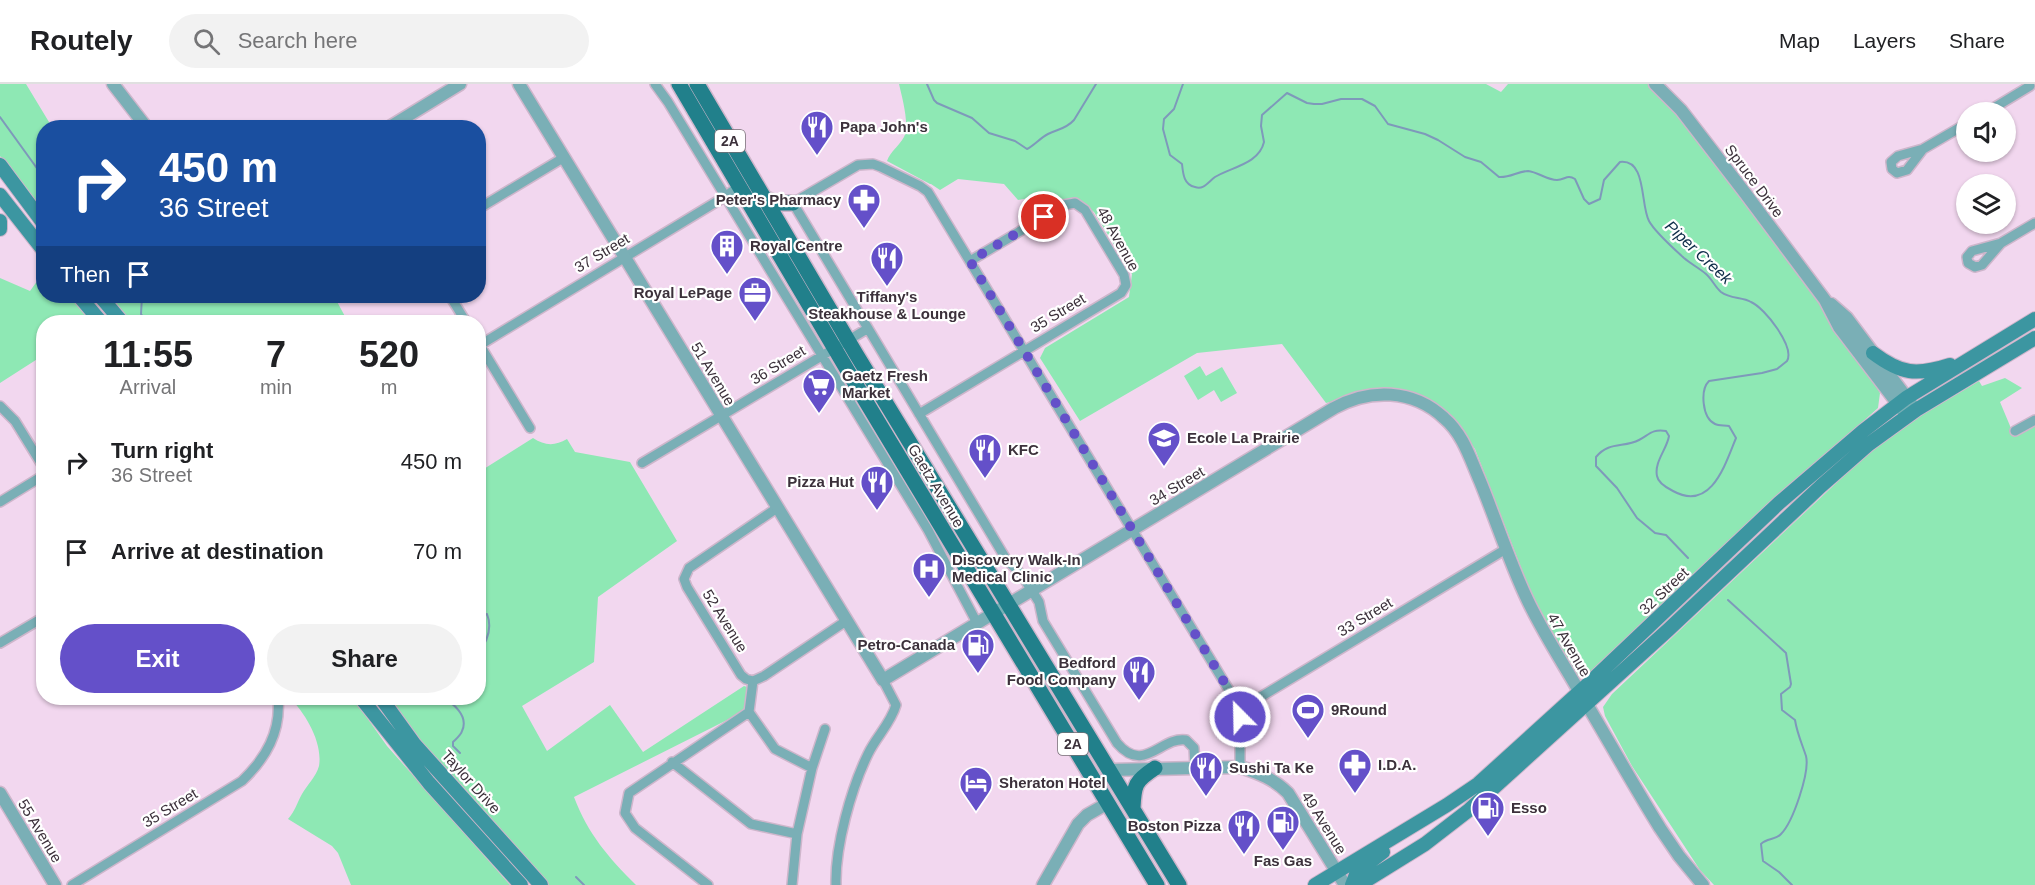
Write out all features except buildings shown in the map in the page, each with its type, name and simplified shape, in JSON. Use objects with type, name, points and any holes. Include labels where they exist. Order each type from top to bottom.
[{"type":"main road","name":"Gaetz Avenue","points":[[679,84],[835,348],[1001,609],[1110,770],[1179,885]]},
{"type":"main road","name":"Gaetz Avenue","points":[[697,84],[782,229],[835,348]]},
{"type":"main road","points":[[0,165],[36,213]]},
{"type":"main road","points":[[0,195],[36,240]]},
{"type":"main road","points":[[763,198],[776,203],[793,203]]},
{"type":"main road","points":[[782,229],[793,203]]},
{"type":"main road","points":[[0,221],[0,229]]},
{"type":"main road","points":[[85,303],[95,315]]},
{"type":"main road","points":[[106,303],[116,315]]},
{"type":"main road","name":"32 Street","points":[[1314,885],[1478,784],[1580,692],[1779,503],[1863,431],[1902,401],[2035,319]]},
{"type":"main road","name":"32 Street","points":[[1359,885],[1437,836],[1512,773],[1846,463],[1911,413],[2035,338]]},
{"type":"main road","points":[[1872,352],[1893,367],[1911,372],[1933,370],[1969,359]]},
{"type":"main road","name":"Gaetz Avenue","points":[[1001,609],[1041,690],[1155,882]]},
{"type":"main road","points":[[1041,690],[1062,710],[1093,758],[1105,769],[1110,770]]},
{"type":"main road","name":"Taylor Drive","points":[[367,705],[429,783],[521,885]]},
{"type":"main road","name":"Taylor Drive","points":[[386,705],[415,745],[541,885]]},
{"type":"main road","points":[[1133,808],[1137,782],[1155,768]]},
{"type":"main road","points":[[1108,803],[1115,803],[1122,807],[1147,846],[1158,859],[1166,862]]},
{"type":"main road","points":[[1352,885],[1357,872],[1397,842],[1406,830]]},
{"type":"main road","points":[[1329,885],[1337,872]]},
{"type":"street","points":[[113,84],[141,120]]},
{"type":"street","points":[[401,120],[460,84]]},
{"type":"street","name":"51 Avenue","points":[[519,84],[883,680]]},
{"type":"street","points":[[655,84],[726,196],[835,348],[977,623]]},
{"type":"street","name":"Spruce Drive","points":[[1655,84],[1681,110],[1825,300],[1839,327],[1911,413]]},
{"type":"street","points":[[2005,102],[2031,88]]},
{"type":"street","points":[[1923,149],[1956,130]]},
{"type":"street","points":[[486,204],[563,158]]},
{"type":"street","points":[[1195,767],[1194,748],[1186,740],[1178,739],[1155,752],[1144,755],[1129,753],[1121,747],[1043,621],[1041,604],[1020,572],[1006,559],[793,203],[858,165],[873,164],[926,190],[1235,700],[1239,710],[1240,767]]},
{"type":"street","name":"37 Street","points":[[486,340],[739,186]]},
{"type":"street","name":"48 Avenue","points":[[970,261],[1064,205],[1075,203],[1085,210],[1124,275],[1126,285],[1121,293]]},
{"type":"street","points":[[2001,243],[2035,223]]},
{"type":"street","name":"35 Street","points":[[919,414],[1121,293]]},
{"type":"street","name":"Spruce Drive","points":[[1825,300],[1847,318],[1872,352],[1902,401]]},
{"type":"street","name":"36 Street","points":[[642,464],[867,329]]},
{"type":"street","points":[[486,356],[530,428]]},
{"type":"street","name":"34 Street","points":[[883,680],[1351,399],[1372,394],[1393,394],[1409,398],[1433,409]]},
{"type":"street","points":[[0,406],[15,421],[36,455]]},
{"type":"street","name":"47 Avenue","points":[[1433,409],[1450,424],[1463,442],[1537,619],[1666,838],[1703,885]]},
{"type":"street","points":[[2015,431],[2035,420]]},
{"type":"street","points":[[0,502],[36,480]]},
{"type":"street","name":"52 Avenue","points":[[753,681],[741,675],[684,579],[688,570],[777,508]]},
{"type":"street","name":"33 Street","points":[[1239,710],[1506,549]]},
{"type":"street","points":[[812,768],[775,749],[749,712],[753,681],[846,621]]},
{"type":"street","points":[[0,643],[36,622]]},
{"type":"street","points":[[836,885],[836,869],[853,788],[869,751],[893,714],[896,705],[883,680]]},
{"type":"street","name":"35 Street","points":[[72,885],[236,786],[258,765],[271,745],[276,728],[278,705]]},
{"type":"street","points":[[708,885],[635,828],[625,813],[628,793],[749,712]]},
{"type":"street","points":[[792,885],[797,834],[812,768],[825,729]]},
{"type":"street","points":[[672,762],[751,824],[797,834]]},
{"type":"street","name":"49 Avenue","points":[[1110,770],[1240,767],[1277,782],[1288,793],[1345,885]]},
{"type":"street","name":"55 Avenue","points":[[0,793],[55,885]]},
{"type":"street","points":[[1042,885],[1078,824],[1086,815],[1108,803]]},
{"type":"green space","points":[[0,84],[26,84],[48,120],[36,120],[36,205],[0,156]]},
{"type":"green space","points":[[899,84],[1486,84],[1501,92],[1508,84],[1655,84],[1839,327],[1880,393],[1878,408],[1777,498],[1588,676],[1581,678],[1574,673],[1532,596],[1475,449],[1457,424],[1434,402],[1413,393],[1392,388],[1326,403],[1282,344],[1197,353],[1080,421],[1040,358],[1045,348],[1129,297],[1132,274],[1094,212],[1079,200],[1065,200],[1047,195],[1018,200],[1004,184],[958,179],[940,190],[887,161],[906,132],[905,111]]},
{"type":"green space","points":[[0,278],[30,291],[36,283],[36,303],[79,303],[88,315],[36,315],[36,360],[0,383]]},
{"type":"green space","points":[[114,303],[338,303],[344,315],[123,315]]},
{"type":"green space","points":[[1200,366],[1206,376],[1222,367],[1237,393],[1221,402],[1214,390],[1198,400],[1184,376]]},
{"type":"green space","points":[[2005,378],[2022,388],[2000,402],[2013,433],[2035,420],[2035,885],[1714,885],[1700,870],[1632,766],[1605,716],[1603,707],[1612,694],[1865,456],[1922,415],[1979,381],[1982,386]]},
{"type":"green space","points":[[533,438],[550,444],[567,439],[575,452],[630,462],[677,541],[598,597],[594,662],[522,706],[547,751],[610,705],[643,752],[744,686],[747,687],[747,710],[574,797],[600,844],[616,865],[636,885],[548,885],[444,770],[392,705],[486,705],[486,468]]},
{"type":"green space","points":[[296,705],[358,705],[387,746],[510,885],[351,885],[338,853],[332,846],[288,819],[319,766],[320,757],[316,738]]},
{"type":"waterway","name":"Piper Creek","points":[[927,84],[937,103],[972,118],[989,133],[1015,141],[1027,149],[1045,136],[1071,123],[1096,84]]},
{"type":"waterway","name":"Piper Creek","points":[[1183,84],[1174,109],[1164,119],[1163,129],[1170,155],[1182,164],[1188,184],[1198,188],[1215,177],[1244,164],[1256,155],[1264,142],[1261,126],[1262,115],[1287,93],[1314,104],[1341,99],[1362,99],[1375,106],[1388,124],[1438,140],[1465,157],[1481,162],[1499,177],[1528,171],[1553,180],[1568,177],[1575,179],[1584,199],[1589,204],[1600,199],[1604,180],[1620,162],[1629,163],[1635,168],[1639,175],[1646,213],[1656,230],[1684,258],[1708,276],[1721,292],[1751,302],[1764,312],[1787,347],[1787,361],[1777,369],[1709,381],[1706,385],[1704,404],[1707,416],[1715,424],[1729,426],[1736,438],[1721,472],[1707,491],[1686,496],[1671,490],[1659,481],[1657,476],[1659,461],[1669,436],[1666,431],[1654,431],[1639,440],[1606,449],[1596,457],[1596,466],[1617,488],[1637,518],[1655,533],[1666,535],[1688,558]]},
{"type":"waterway","points":[[0,117],[36,167]]},
{"type":"waterway","points":[[142,303],[142,315]]},
{"type":"waterway","name":"Piper Creek","points":[[1728,600],[1786,653],[1791,684],[1781,694],[1782,710],[1795,720],[1807,763],[1803,785],[1786,828],[1779,836],[1761,844],[1763,861],[1792,885]]},
{"type":"waterway","points":[[486,614],[489,620],[486,640]]},
{"type":"waterway","points":[[453,705],[462,715],[464,725],[453,742],[453,746],[460,753]]},
{"type":"waterway","points":[[576,877],[584,885]]},
{"type":"place","name":"Papa John's","points":[[817,156]]},
{"type":"place","name":"Peter's Pharmacy","points":[[864,229]]},
{"type":"place","name":"Royal Centre","points":[[727,275]]},
{"type":"place","name":"Tiffany's Steakhouse & Lounge","points":[[887,287]]},
{"type":"place","name":"Royal LePage","points":[[755,322]]},
{"type":"place","name":"Gaetz Fresh Market","points":[[819,414]]},
{"type":"place","name":"Ecole La Prairie","points":[[1164,467]]},
{"type":"place","name":"KFC","points":[[985,479]]},
{"type":"place","name":"Pizza Hut","points":[[877,511]]},
{"type":"place","name":"Discovery Walk-In Medical Clinic","points":[[929,598]]},
{"type":"place","name":"Petro-Canada","points":[[978,674]]},
{"type":"place","name":"Bedford Food Company","points":[[1139,701]]},
{"type":"place","name":"9Round","points":[[1308,739]]},
{"type":"place","name":"I.D.A.","points":[[1355,794]]},
{"type":"place","name":"Sushi Ta Ke","points":[[1206,797]]},
{"type":"place","name":"Sheraton Hotel","points":[[976,812]]},
{"type":"place","name":"Esso","points":[[1488,837]]},
{"type":"place","name":"Fas Gas","points":[[1283,851]]},
{"type":"place","name":"Boston Pizza","points":[[1244,855]]},
{"type":"route","points":[[1044,217],[970,261],[1235,700],[1240,717]]}]
